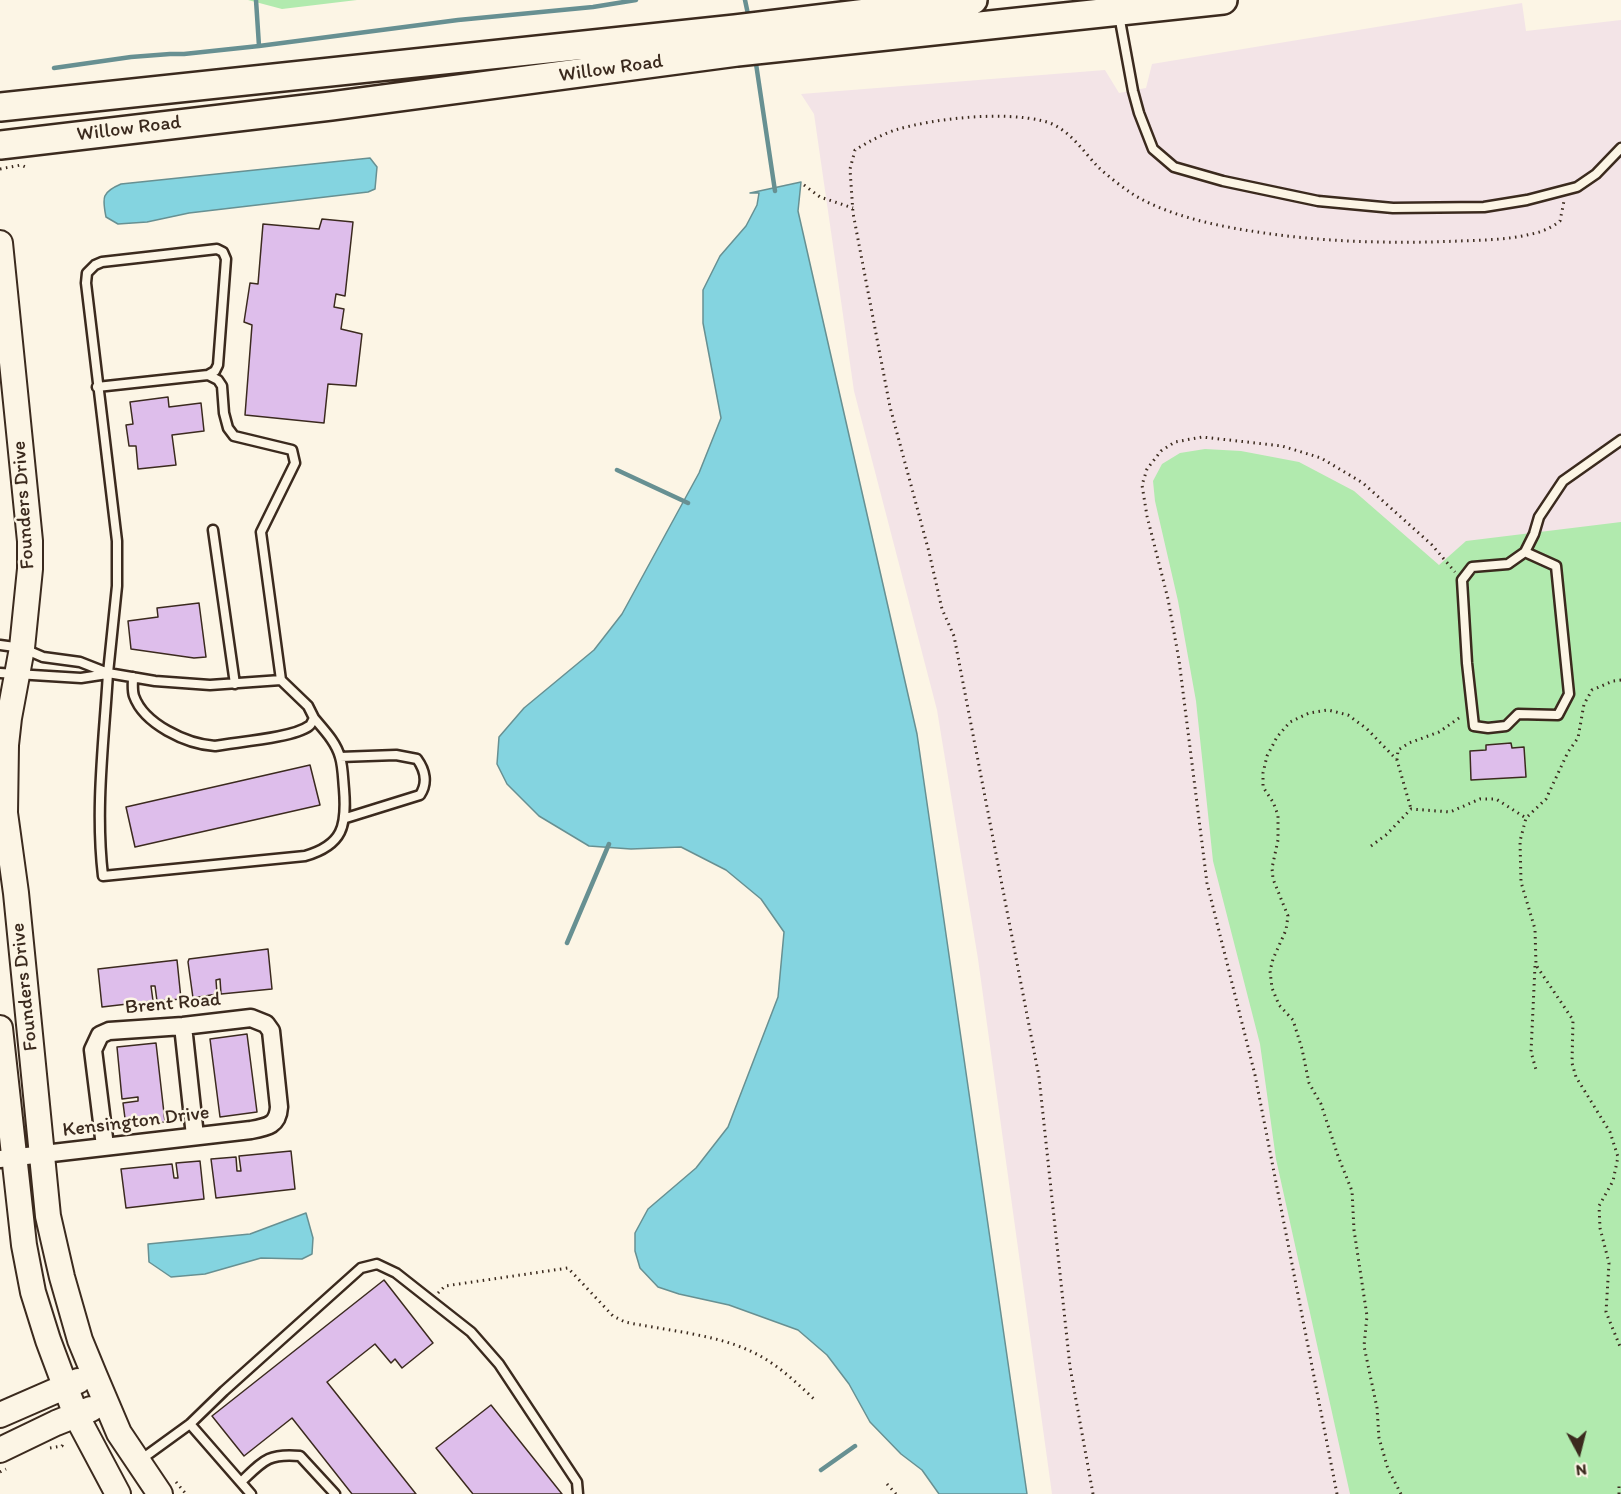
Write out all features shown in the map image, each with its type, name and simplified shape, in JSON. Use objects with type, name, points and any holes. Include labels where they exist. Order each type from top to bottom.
[{"type":"main road","name":"Willow Road","points":[[900,15],[973,0]]},
{"type":"main road","name":"Willow Road","points":[[0,107],[736,40],[774,36],[867,18],[900,15],[1223,0]]},
{"type":"main road","name":"Willow Road","points":[[0,145],[332,106],[736,40]]},
{"type":"main road","name":"Founders Drive","points":[[0,243],[30,541],[30,569],[11,646],[4,813],[16,893],[48,1216],[53,1243],[80,1340],[119,1433],[160,1494]]},
{"type":"main road","name":"Founders Drive","points":[[0,1028],[7,1159],[33,1292],[75,1415],[118,1494]]},
{"type":"main road","points":[[0,1415],[94,1374]]},
{"type":"main road","points":[[0,1450],[106,1403]]},
{"type":"street","name":"Brent Road","points":[[105,1146],[93,1050],[100,1035],[109,1031],[183,1026],[251,1017],[266,1023],[271,1031],[279,1107],[279,1116],[275,1123]]},
{"type":"street","points":[[183,1026],[195,1136]]},
{"type":"street","name":"Kensington Drive","points":[[7,1159],[258,1129],[275,1123]]},
{"type":"lane","points":[[1118,6],[1138,113],[1153,149],[1174,167],[1223,181],[1318,201],[1393,208],[1484,207],[1527,200],[1577,187],[1596,174],[1621,148]]},
{"type":"lane","points":[[97,387],[208,375],[215,371],[218,364],[225,275],[226,259],[223,252],[217,249],[102,262],[94,265],[87,273],[86,283],[97,387],[117,541],[117,586],[100,779],[100,848],[103,876],[305,856],[322,851],[333,844],[346,818],[340,757],[332,740],[314,718],[308,706],[281,680],[261,532],[291,473],[295,456],[292,450],[284,446],[234,436],[228,428],[224,413],[222,386],[219,380],[208,375]]},
{"type":"lane","points":[[1525,552],[1556,566],[1569,694],[1558,715],[1518,714],[1506,726],[1488,728],[1474,726],[1467,663],[1462,580],[1472,567],[1508,564],[1525,552],[1539,517],[1563,481],[1621,440]]},
{"type":"lane","points":[[213,530],[235,684]]},
{"type":"lane","points":[[11,646],[44,657],[80,662],[108,673],[181,684],[235,684],[281,680]]},
{"type":"lane","points":[[9,674],[81,678],[108,673]]},
{"type":"lane","points":[[133,677],[133,694],[141,710],[156,723],[182,738],[207,745],[215,746],[297,731],[310,726],[314,718]]},
{"type":"lane","points":[[340,757],[396,755],[417,759],[423,767],[425,787],[420,795],[346,818]]},
{"type":"lane","points":[[138,1462],[190,1424],[361,1268],[377,1264],[396,1273],[471,1332],[499,1364],[577,1482],[578,1494]]},
{"type":"lane","points":[[190,1424],[251,1494]]},
{"type":"lane","points":[[241,1482],[263,1461],[281,1454],[300,1456],[335,1494]]},
{"type":"path","points":[[1093,1494],[1070,1367],[1039,1077],[954,636],[942,609],[890,407],[853,208],[850,169],[855,150],[895,130],[923,124],[1008,116],[1046,121],[1079,144],[1099,168],[1135,196],[1198,220],[1250,231],[1342,240],[1442,241],[1499,239],[1530,235],[1550,228],[1560,221],[1564,204],[1562,190]]},
{"type":"path","points":[[0,169],[21,165],[28,168]]},
{"type":"path","points":[[804,185],[820,197],[853,208]]},
{"type":"path","points":[[1337,1494],[1255,1075],[1207,883],[1179,660],[1168,599],[1147,516],[1142,485],[1147,469],[1161,451],[1175,442],[1202,437],[1282,446],[1321,458],[1363,483],[1432,545],[1462,580]]},
{"type":"path","points":[[1537,1073],[1531,1052],[1536,964],[1534,929],[1521,882],[1520,841],[1526,818],[1546,799],[1568,752],[1578,738],[1584,704],[1592,690],[1621,680]]},
{"type":"path","points":[[1411,809],[1397,760],[1398,750],[1439,732],[1472,708]]},
{"type":"path","points":[[1397,760],[1367,729],[1348,715],[1328,710],[1309,713],[1290,722],[1277,737],[1267,756],[1263,787],[1278,815],[1278,840],[1272,867],[1273,879],[1288,916],[1286,930],[1270,971],[1272,988],[1279,1005],[1293,1020],[1309,1083],[1321,1104],[1352,1191],[1354,1230],[1367,1316],[1364,1346],[1377,1408],[1379,1438],[1388,1469],[1401,1494]]},
{"type":"path","points":[[1411,809],[1450,812],[1480,799],[1496,799],[1526,818]]},
{"type":"path","points":[[1371,846],[1386,835],[1411,809]]},
{"type":"path","points":[[1536,964],[1573,1020],[1572,1063],[1576,1077],[1610,1132],[1618,1157],[1613,1181],[1599,1206],[1600,1228],[1609,1263],[1606,1312],[1621,1349]]},
{"type":"path","points":[[431,1301],[445,1286],[568,1268],[612,1316],[625,1322],[728,1342],[750,1350],[773,1364],[815,1400]]},
{"type":"path","points":[[1620,1494],[1621,1483]]},
{"type":"path","points":[[888,1484],[896,1494]]},
{"type":"shaded area","points":[[1522,3],[1526,31],[1621,20],[1621,1494],[1052,1494],[978,959],[937,710],[854,391],[814,114],[801,94],[1105,70],[1119,93],[1146,88],[1152,64]]},
{"type":"green space","points":[[248,0],[357,0],[282,9]]},
{"type":"green space","points":[[1205,449],[1241,451],[1299,462],[1354,491],[1439,565],[1466,541],[1621,522],[1621,1494],[1350,1494],[1276,1159],[1260,1044],[1213,861],[1196,701],[1178,601],[1155,501],[1153,481],[1162,464],[1180,453]]},
{"type":"water","points":[[370,158],[377,167],[375,189],[368,192],[189,213],[147,222],[118,224],[106,217],[105,196],[121,184]]},
{"type":"water","points":[[801,182],[798,211],[917,734],[1027,1494],[939,1494],[922,1470],[901,1454],[870,1422],[849,1384],[827,1355],[798,1330],[729,1305],[658,1287],[640,1268],[635,1251],[635,1233],[648,1209],[696,1168],[728,1127],[778,997],[784,932],[761,899],[726,870],[681,847],[631,849],[589,846],[539,816],[507,784],[497,764],[499,737],[524,708],[594,650],[622,614],[699,473],[721,418],[703,323],[703,290],[720,256],[746,226],[757,205],[759,193],[750,193]]},
{"type":"water","points":[[306,1213],[313,1238],[312,1254],[302,1259],[261,1258],[205,1274],[171,1277],[149,1262],[148,1244],[250,1234]]},
{"type":"building","points":[[322,219],[353,222],[345,296],[336,294],[334,307],[344,309],[341,329],[362,334],[356,386],[328,384],[324,423],[245,415],[252,325],[244,322],[250,283],[258,284],[263,224],[319,229]]},
{"type":"building","points":[[168,397],[169,407],[201,403],[204,431],[172,435],[176,465],[138,469],[136,446],[129,446],[126,425],[133,424],[130,402]]},
{"type":"building","points":[[199,603],[206,657],[194,658],[131,649],[128,621],[158,617],[157,608]]},
{"type":"building","points":[[1511,743],[1512,748],[1524,747],[1526,777],[1471,780],[1470,751],[1486,750],[1486,745]]},
{"type":"building","points":[[310,765],[320,805],[135,847],[126,807]]},
{"type":"building","points":[[268,949],[272,989],[221,994],[220,979],[216,980],[217,994],[193,998],[189,959]]},
{"type":"building","points":[[177,960],[181,999],[157,1001],[155,986],[151,986],[153,1001],[102,1007],[98,969]]},
{"type":"building","points":[[247,1034],[257,1112],[220,1117],[210,1039]]},
{"type":"building","points":[[156,1043],[165,1122],[126,1126],[123,1103],[138,1101],[138,1097],[122,1099],[117,1047]]},
{"type":"building","points":[[291,1151],[295,1189],[216,1198],[211,1159],[236,1157],[237,1171],[241,1171],[239,1156]]},
{"type":"building","points":[[200,1161],[204,1199],[126,1208],[121,1169],[172,1164],[174,1178],[178,1178],[176,1163]]},
{"type":"building","points":[[384,1280],[433,1343],[402,1368],[395,1359],[391,1363],[375,1344],[327,1382],[416,1494],[352,1494],[292,1418],[244,1456],[212,1416]]},
{"type":"building","points":[[491,1405],[562,1494],[473,1494],[436,1448]]},
{"type":"waterway","points":[[256,0],[259,46],[636,0]]},
{"type":"waterway","points":[[745,0],[749,19]]},
{"type":"waterway","points":[[54,68],[131,57],[259,46]]},
{"type":"waterway","points":[[755,57],[775,191]]},
{"type":"waterway","points":[[617,470],[688,503]]},
{"type":"waterway","points":[[567,943],[609,844]]},
{"type":"waterway","points":[[821,1470],[855,1446]]}]
